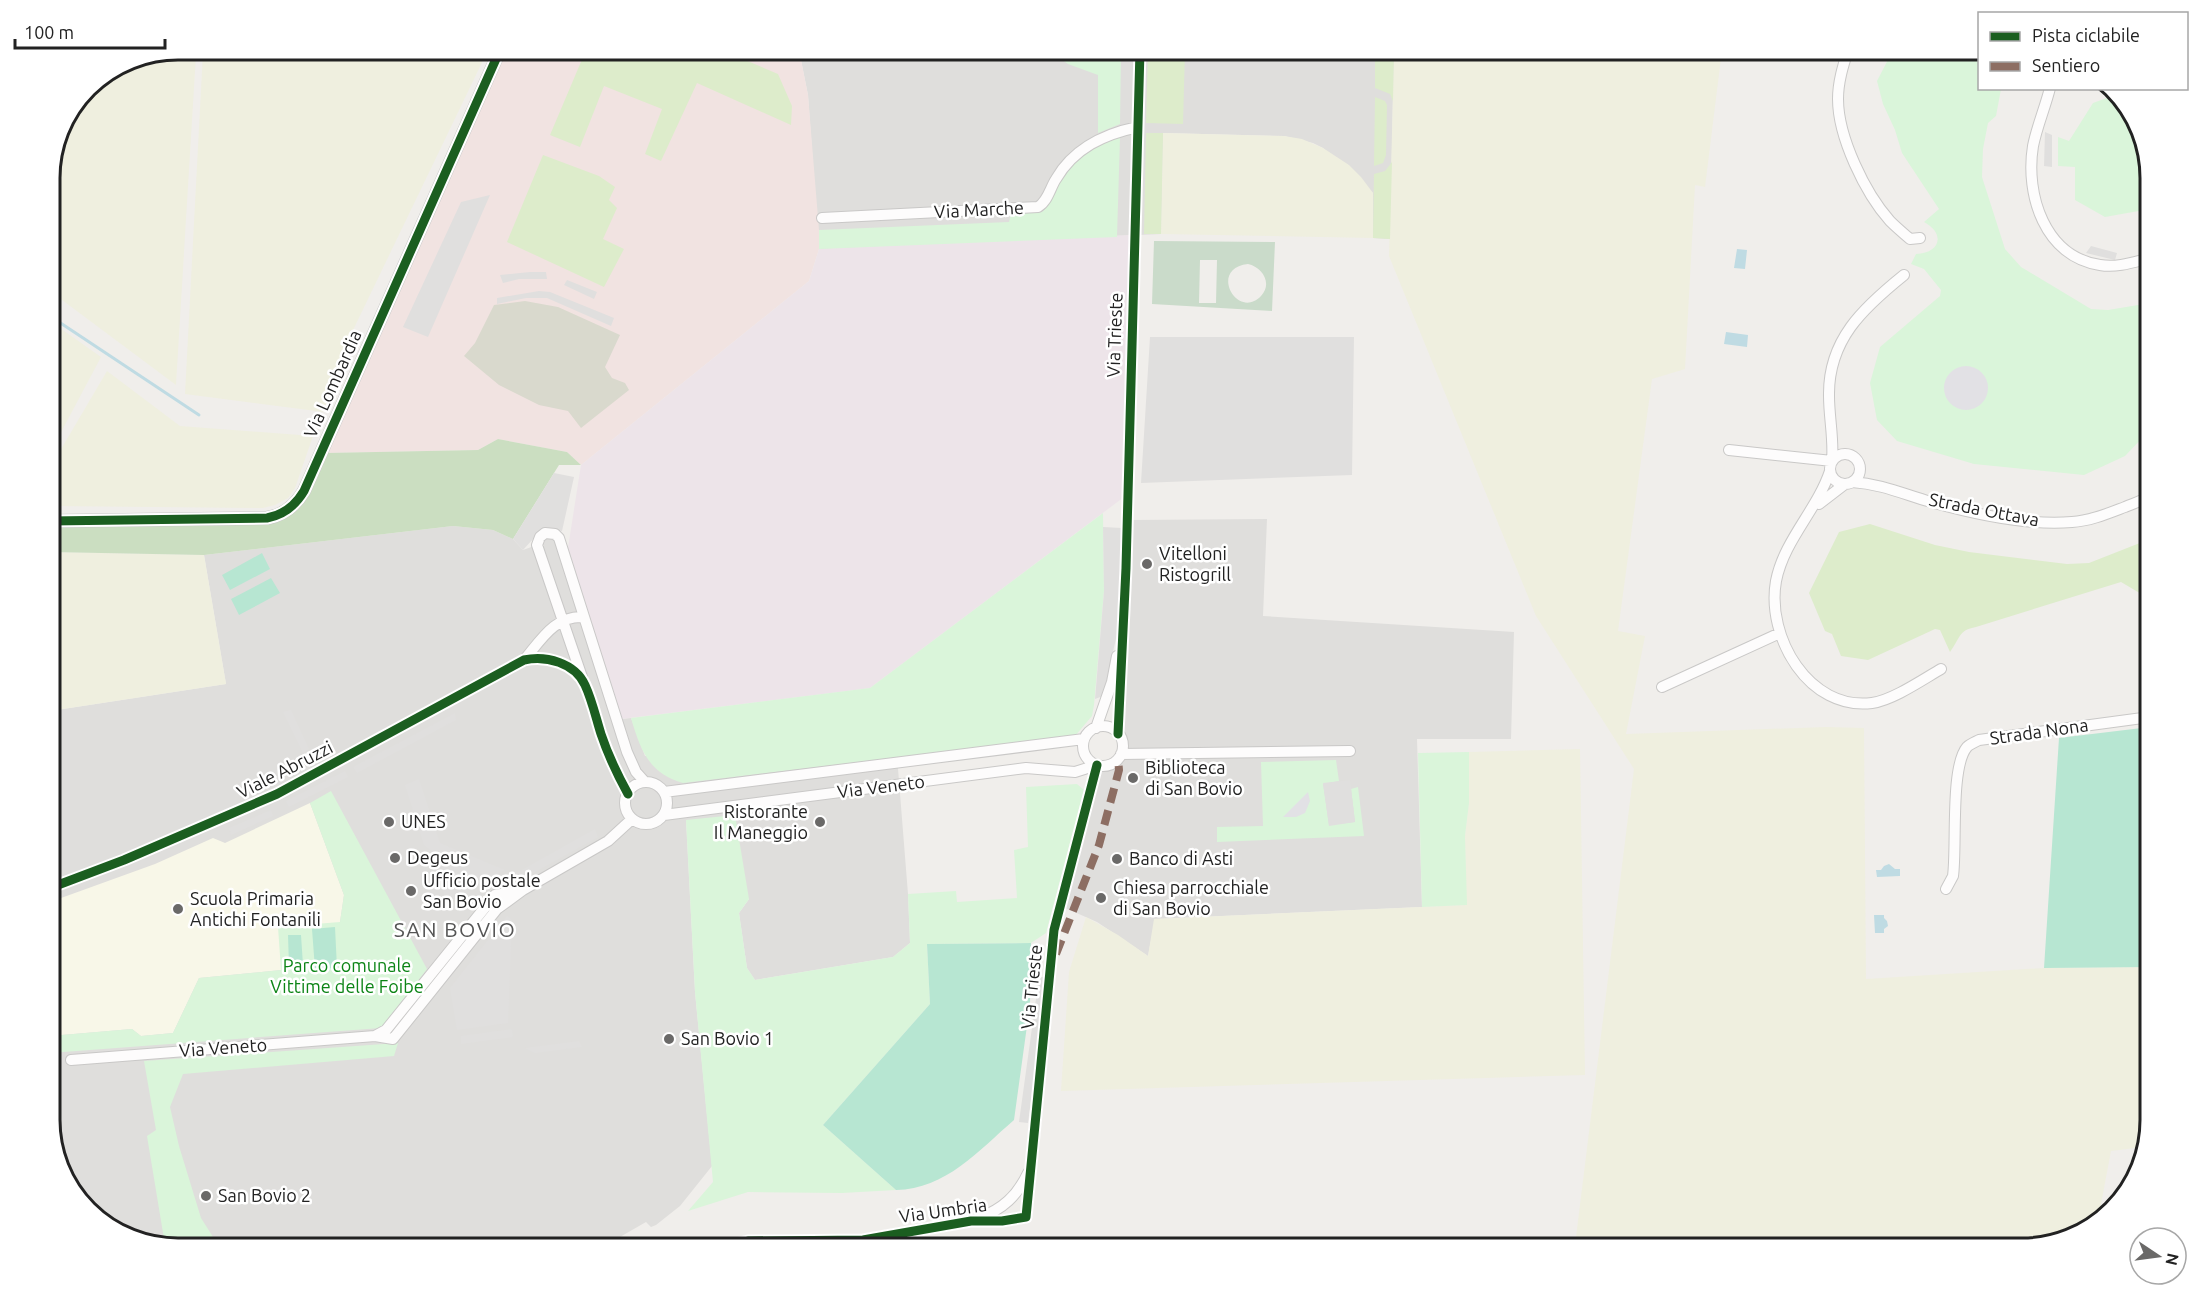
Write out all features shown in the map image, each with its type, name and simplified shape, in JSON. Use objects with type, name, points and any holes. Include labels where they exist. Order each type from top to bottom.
[{"type":"street","name":"Via Lombardia","points":[[60,520],[267,518],[282,513],[294,505],[304,491],[496,60]]},
{"type":"street","name":"Via Trieste","points":[[1124,621],[1140,60]]},
{"type":"street","points":[[1845,60],[1839,79],[1838,101],[1842,125],[1860,175],[1890,221],[1910,240],[1920,238]]},
{"type":"street","points":[[2050,90],[2033,147],[2032,169],[2037,207],[2046,230],[2073,254],[2093,264],[2111,266],[2140,260]]},
{"type":"street","points":[[2046,105],[2057,90]]},
{"type":"street","name":"Via Marche","points":[[822,218],[1038,207],[1045,200],[1057,176],[1078,152],[1105,136],[1138,127]]},
{"type":"street","name":"Strada Ottava","points":[[1904,275],[1856,318],[1840,344],[1831,370],[1829,396],[1831,466],[1812,510],[1791,542],[1781,563],[1776,583],[1775,608],[1780,633],[1792,659],[1806,678],[1820,691],[1836,700],[1872,703],[1886,699],[1941,669]]},
{"type":"street","name":"Strada Ottava","points":[[1831,421],[1836,438],[1867,472],[1886,486]]},
{"type":"street","points":[[1729,450],[1831,466]]},
{"type":"street","points":[[1845,454],[1855,459],[1859,474],[1848,483],[1833,479],[1831,466],[1836,458],[1845,454]]},
{"type":"street","name":"Strada Ottava","points":[[1812,510],[1848,483],[1886,486],[1964,511],[2055,523],[2075,522],[2111,512],[2140,499]]},
{"type":"street","points":[[545,533],[555,534],[559,538],[584,617],[627,752],[636,771],[645,782],[658,786],[664,792],[667,806],[664,815],[656,822],[646,825],[632,819],[626,810],[627,794],[615,770],[537,545],[540,537],[545,533]]},
{"type":"street","points":[[524,660],[554,626],[570,617],[584,617]]},
{"type":"street","points":[[1096,728],[1112,682],[1124,621]]},
{"type":"street","points":[[1118,734],[1124,621]]},
{"type":"street","points":[[1662,687],[1780,633]]},
{"type":"street","points":[[524,660],[534,658],[554,661],[574,671],[584,682]]},
{"type":"street","name":"Viale Abruzzi","points":[[60,884],[145,851],[277,794],[524,660]]},
{"type":"street","name":"Strada Nona","points":[[1946,888],[1953,876],[1960,759],[1968,746],[1979,740],[2140,718]]},
{"type":"street","points":[[1108,727],[1118,734],[1122,742],[1121,754],[1110,765],[1097,765],[1085,755],[1084,739],[1096,728],[1108,727]]},
{"type":"street","name":"Via Veneto","points":[[664,792],[1084,739]]},
{"type":"street","points":[[1121,754],[1350,751]]},
{"type":"street","name":"Via Trieste","points":[[1026,1217],[1054,930],[1097,765]]},
{"type":"street","name":"Via Veneto","points":[[664,815],[1026,768],[1075,772],[1097,765]]},
{"type":"street","points":[[627,794],[636,785],[645,782]]},
{"type":"street","name":"Via Veneto","points":[[71,1060],[375,1036],[393,1039],[497,909],[523,890],[608,842],[632,819]]},
{"type":"street","name":"Via Umbria","points":[[874,1238],[971,1221],[988,1215],[1008,1203],[1019,1189],[1031,1166]]},
{"type":"street","name":"Via Umbria","points":[[971,1221],[1002,1221],[1026,1217]]},
{"type":"shaded area","points":[[500,60],[801,60],[808,95],[819,230],[819,249],[809,281],[581,465],[567,452],[498,439],[478,450],[325,453]]},
{"type":"shaded area","points":[[801,60],[1394,60],[1390,239],[1373,238],[1373,193],[1323,148],[1313,143],[1284,136],[1163,133],[1161,234],[819,249],[808,95]]},
{"type":"shaded area","points":[[2045,132],[2052,135],[2052,167],[2044,166]]},
{"type":"shaded area","points":[[490,195],[428,337],[403,327],[461,202]]},
{"type":"shaded area","points":[[1130,235],[1124,497],[870,688],[621,719],[567,554],[581,465],[809,281],[819,249]]},
{"type":"shaded area","points":[[2091,246],[2117,253],[2115,260],[2086,253]]},
{"type":"shaded area","points":[[546,272],[547,279],[519,279],[503,283],[500,275]]},
{"type":"shaded area","points":[[567,280],[597,292],[594,299],[564,285]]},
{"type":"shaded area","points":[[539,291],[550,292],[614,318],[611,326],[547,298],[526,298],[497,304],[497,298]]},
{"type":"shaded area","points":[[525,301],[558,307],[620,335],[605,367],[612,378],[625,383],[629,390],[581,428],[568,411],[539,405],[499,385],[464,356],[475,343],[494,305]]},
{"type":"shaded area","points":[[1150,337],[1354,337],[1352,475],[1141,483]]},
{"type":"shaded area","points":[[1966,366],[1975,367],[1982,372],[1987,379],[1987,397],[1982,404],[1975,409],[1966,410],[1957,409],[1950,404],[1945,397],[1944,388],[1945,379],[1950,372],[1957,367]]},
{"type":"shaded area","points":[[554,473],[574,477],[562,531],[544,527],[523,550],[513,539]]},
{"type":"shaded area","points":[[1267,519],[1263,616],[1514,632],[1511,739],[1417,739],[1422,907],[1155,919],[1148,956],[1097,922],[1063,907],[1100,769],[1114,766],[1122,756],[1125,746],[1121,733],[1130,520]]},
{"type":"shaded area","points":[[453,526],[493,530],[513,539],[523,550],[555,534],[621,719],[631,718],[645,756],[897,756],[910,943],[893,957],[755,980],[747,968],[739,913],[749,899],[686,820],[695,992],[712,1166],[680,1206],[656,1225],[651,1227],[646,1222],[618,1238],[162,1237],[133,1229],[112,1218],[89,1198],[80,1186],[66,1158],[60,1128],[60,709],[226,684],[204,555]]},
{"type":"shaded area","points":[[1103,527],[1122,528],[1120,591],[1117,634],[1103,696],[1095,699],[1104,591]]},
{"type":"shaded area","points":[[291,710],[309,749],[303,753],[283,712]]},
{"type":"shaded area","points":[[455,713],[456,720],[357,773],[353,767]]},
{"type":"shaded area","points":[[345,771],[348,777],[289,807],[286,801]]},
{"type":"shaded area","points":[[419,779],[440,843],[505,870],[447,902],[434,853],[424,845],[405,785]]},
{"type":"shaded area","points":[[1350,780],[1355,822],[1329,826],[1323,783]]},
{"type":"shaded area","points":[[1308,792],[1310,801],[1305,813],[1296,817],[1283,817]]},
{"type":"shaded area","points":[[310,803],[344,895],[340,922],[281,970],[199,978],[173,1033],[141,1036],[132,1029],[60,1035],[60,898],[155,864],[213,838],[225,843]]},
{"type":"shaded area","points":[[271,810],[273,816],[231,835],[229,828]]},
{"type":"shaded area","points":[[595,829],[598,837],[517,882],[513,875]]},
{"type":"shaded area","points":[[507,916],[512,920],[508,1023],[457,1030],[450,988]]},
{"type":"shaded area","points":[[1039,977],[1047,977],[1028,1123],[1019,1122]]},
{"type":"shaded area","points":[[512,1029],[513,1037],[461,1044],[461,1036]]},
{"type":"shaded area","points":[[579,1041],[582,1047],[535,1053],[525,1048]]},
{"type":"green space","points":[[196,60],[176,385],[60,298],[60,170],[64,147],[72,126],[84,106],[100,89],[112,80],[140,66],[162,61]]},
{"type":"green space","points":[[203,60],[483,60],[342,353],[324,412],[185,394]]},
{"type":"green space","points":[[582,60],[745,60],[778,74],[792,106],[791,125],[697,83],[661,161],[645,154],[662,109],[604,86],[580,147],[550,135]]},
{"type":"green space","points":[[1062,60],[1121,60],[1120,124],[1098,133],[1098,75]]},
{"type":"green space","points":[[1148,60],[1185,60],[1183,124],[1146,123]]},
{"type":"green space","points":[[1375,60],[1394,60],[1393,101],[1390,94],[1375,88]]},
{"type":"green space","points":[[1394,60],[1721,60],[1705,187],[1695,185],[1685,369],[1652,379],[1618,631],[1645,636],[1626,734],[1826,727],[1864,728],[1866,979],[2044,968],[2140,967],[2139,1136],[2137,1148],[2111,1151],[2100,1208],[2094,1214],[2053,1234],[2022,1238],[1576,1237],[1634,769],[1536,616],[1389,256]]},
{"type":"green space","points":[[1888,60],[1978,60],[1978,90],[2001,90],[1996,116],[1988,123],[1983,149],[1982,177],[2005,249],[2021,267],[2091,309],[2108,310],[2140,305],[2140,440],[2125,456],[2084,475],[1974,464],[1897,441],[1877,420],[1870,383],[1880,347],[1940,296],[1941,290],[1924,269],[1911,264],[1916,254],[1924,253],[1935,247],[1937,237],[1935,232],[1924,222],[1939,209],[1902,153],[1883,104],[1877,81]]},
{"type":"green space","points":[[1375,97],[1385,101],[1387,105],[1386,155],[1383,163],[1374,166]]},
{"type":"green space","points":[[2108,98],[2116,106],[2131,133],[2140,170],[2140,211],[2105,217],[2075,200],[2075,167],[2058,166],[2058,137],[2069,141],[2093,103]]},
{"type":"green space","points":[[1146,133],[1163,133],[1161,234],[1144,234]]},
{"type":"green space","points":[[1163,133],[1284,136],[1302,139],[1323,148],[1349,165],[1373,193],[1373,238],[1161,234]]},
{"type":"green space","points":[[1120,137],[1117,237],[819,249],[819,230],[1009,222],[1011,214],[1042,212],[1056,187],[1075,162],[1101,145]]},
{"type":"green space","points":[[543,155],[599,176],[615,187],[609,200],[617,208],[603,239],[624,249],[604,287],[507,242]]},
{"type":"green space","points":[[1392,162],[1390,239],[1373,238],[1374,174],[1385,171]]},
{"type":"green space","points":[[1154,241],[1275,242],[1272,311],[1152,304]],"holes":[[[1200,260],[1217,260],[1216,303],[1199,303]],[[1248,264],[1258,268],[1264,276],[1266,286],[1261,296],[1252,302],[1243,302],[1230,291],[1228,282],[1230,274],[1236,268]]]},
{"type":"green space","points":[[60,328],[101,357],[60,434]]},
{"type":"green space","points":[[107,371],[180,426],[313,436],[295,488],[288,498],[263,508],[60,506],[60,451]]},
{"type":"green space","points":[[498,439],[567,452],[581,465],[559,465],[513,539],[493,530],[453,526],[204,555],[60,552],[60,526],[274,522],[286,517],[303,501],[325,453],[478,450]]},
{"type":"green space","points":[[1103,513],[1104,591],[1094,705],[1092,716],[1075,736],[683,783],[671,779],[654,767],[642,750],[631,718],[870,688]]},
{"type":"green space","points":[[1870,524],[1935,545],[1969,552],[2067,564],[2089,563],[2140,543],[2140,593],[2121,582],[1970,628],[1962,633],[1950,652],[1940,630],[1935,629],[1868,660],[1841,656],[1832,634],[1825,631],[1809,593],[1839,532]]},
{"type":"green space","points":[[60,552],[204,555],[226,684],[60,709]]},
{"type":"green space","points":[[262,553],[270,569],[230,590],[222,575]]},
{"type":"green space","points":[[271,578],[280,593],[239,615],[231,599]]},
{"type":"green space","points":[[2140,728],[2140,967],[2044,968],[2059,738]]},
{"type":"green space","points":[[1580,749],[1585,1075],[1061,1091],[1069,972],[1086,917],[1118,935],[1148,956],[1154,919],[1466,905],[1465,836],[1469,803],[1469,752]]},
{"type":"green space","points":[[1469,752],[1469,803],[1465,836],[1467,905],[1422,907],[1418,753]]},
{"type":"green space","points":[[1336,760],[1339,781],[1323,784],[1329,825],[1355,822],[1351,789],[1358,787],[1364,836],[1217,842],[1217,827],[1263,826],[1261,762]]},
{"type":"green space","points":[[1077,784],[1084,790],[1046,933],[1031,943],[927,944],[930,1004],[823,1125],[896,1190],[842,1193],[748,1192],[688,1211],[713,1182],[695,992],[686,820],[735,815],[749,899],[739,913],[747,968],[755,980],[893,957],[910,943],[908,894],[956,891],[957,902],[1017,898],[1014,850],[1028,847],[1026,787]]},
{"type":"green space","name":"Parco comunale Vittime delle Foibe","points":[[331,791],[427,969],[381,1028],[60,1052],[60,1035],[132,1029],[141,1036],[173,1033],[199,978],[281,970],[278,927],[340,922],[344,895],[310,803]]},
{"type":"green space","points":[[335,927],[337,968],[315,969],[312,929]]},
{"type":"green space","points":[[288,935],[301,935],[303,965],[289,966]]},
{"type":"green space","points":[[1031,943],[1030,1004],[1014,1120],[974,1156],[946,1176],[914,1188],[896,1190],[823,1125],[930,1004],[927,944]]},
{"type":"green space","points":[[398,1043],[394,1056],[183,1074],[170,1107],[179,1146],[201,1218],[214,1238],[164,1237],[147,1136],[156,1130],[144,1061]]},
{"type":"water","points":[[1737,249],[1747,250],[1745,269],[1734,268]]},
{"type":"water","points":[[1726,332],[1748,335],[1747,347],[1724,344]]},
{"type":"water","points":[[1889,864],[1895,869],[1900,869],[1900,876],[1877,877],[1876,870],[1881,870]]},
{"type":"water","points":[[1874,915],[1884,915],[1888,926],[1884,929],[1884,933],[1875,933]]},
{"type":"waterway","points":[[60,323],[199,415]]},
{"type":"marked path","points":[[1056,954],[1099,845],[1119,770],[1118,758]]},
{"type":"cycle path","points":[[60,521],[267,518],[279,515],[297,501],[304,491],[496,60]]},
{"type":"cycle path","points":[[1118,734],[1126,568],[1140,60]]},
{"type":"cycle path","points":[[60,884],[124,860],[277,794],[524,660],[541,659],[559,662],[580,677],[590,697],[616,772],[628,794]]},
{"type":"cycle path","points":[[874,1238],[971,1221],[1002,1221],[1026,1217],[1054,930],[1097,765]]},
{"type":"place","name":"Vitelloni Ristogrill","points":[[1147,564]]},
{"type":"place","name":"Biblioteca di San Bovio","points":[[1133,778]]},
{"type":"place","name":"UNES","points":[[389,822]]},
{"type":"place","name":"Ristorante Il Maneggio","points":[[820,822]]},
{"type":"place","name":"Degeus","points":[[395,858]]},
{"type":"place","name":"Banco di Asti","points":[[1117,859]]},
{"type":"place","name":"Ufficio postale San Bovio","points":[[411,891]]},
{"type":"place","name":"Chiesa parrocchiale di San Bovio","points":[[1101,898]]},
{"type":"place","name":"Scuola Primaria Antichi Fontanili","points":[[178,909]]},
{"type":"place","name":"San Bovio 1","points":[[669,1039]]},
{"type":"place","name":"San Bovio 2","points":[[206,1196]]},
{"type":"district","name":"SAN BOVIO","points":[[455,930]]}]
